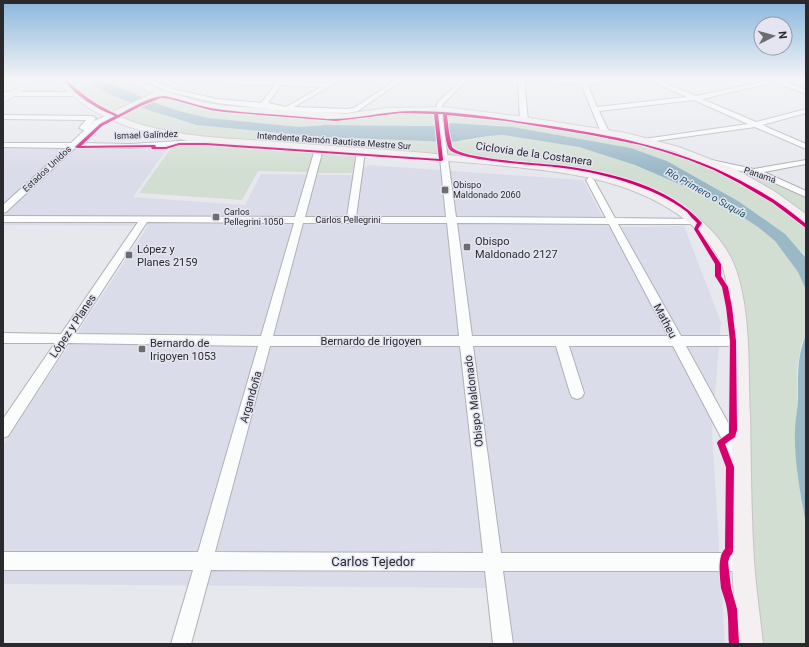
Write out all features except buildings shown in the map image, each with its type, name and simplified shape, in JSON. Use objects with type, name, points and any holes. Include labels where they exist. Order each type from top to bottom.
[{"type":"main road","name":"Intendente Ramón Bautista Mestre Sur","points":[[102,110],[165,133],[190,138],[361,152],[444,152],[496,163],[581,172],[650,193],[669,203],[693,221],[710,238],[729,266],[736,297],[740,341],[743,562],[750,644]]},
{"type":"main road","points":[[113,114],[122,110]]},
{"type":"main road","points":[[248,110],[326,116],[353,116],[392,111],[439,112],[524,120],[605,132],[676,149],[712,162],[752,182],[806,218]]},
{"type":"street","points":[[334,110],[355,110]]},
{"type":"street","points":[[523,110],[524,120]]},
{"type":"street","points":[[596,110],[605,132]]},
{"type":"street","points":[[723,110],[806,147]]},
{"type":"street","points":[[644,141],[756,125],[806,111]]},
{"type":"street","name":"Obispo Maldonado","points":[[439,112],[503,644]]},
{"type":"street","name":"Estados Unidos","points":[[3,210],[68,145],[97,123],[113,114]]},
{"type":"street","points":[[3,117],[92,118],[68,145]]},
{"type":"street","name":"Ismael Galíndez","points":[[3,145],[130,146],[222,141]]},
{"type":"street","name":"Argandoña","points":[[181,644],[319,149]]},
{"type":"street","points":[[351,220],[361,152]]},
{"type":"street","name":"Panamá","points":[[712,162],[753,171],[773,178],[806,194]]},
{"type":"street","points":[[753,171],[806,162]]},
{"type":"street","name":"Matheu","points":[[590,180],[741,462]]},
{"type":"street","name":"Carlos Pellegrini","points":[[3,219],[693,221]]},
{"type":"street","name":"López y Planes","points":[[3,431],[144,220]]},
{"type":"street","name":"Bernardo de Irigoyen","points":[[3,338],[266,341],[740,341]]},
{"type":"street","points":[[561,341],[578,393]]},
{"type":"street","name":"Carlos Tejedor","points":[[3,560],[743,562]]},
{"type":"shaded area","points":[[101,110],[151,110],[174,119],[236,129],[321,137],[451,142],[472,140],[491,135],[504,135],[579,147],[635,165],[700,193],[735,212],[758,227],[775,241],[798,272],[806,290],[806,335],[801,345],[797,370],[798,475],[806,525],[806,644],[751,644],[736,297],[717,247],[669,203],[585,173],[178,136],[110,116]]},
{"type":"shaded area","points":[[177,110],[265,110],[326,116],[419,110],[446,110],[626,136],[711,162],[806,219],[806,258],[803,253],[738,201],[667,161],[631,148],[496,125],[454,123],[429,126],[324,125],[301,127],[209,118]]},
{"type":"shaded area","points":[[3,142],[70,143],[167,149],[133,197],[245,205],[261,174],[351,175],[368,165],[583,180],[608,227],[684,226],[721,322],[712,431],[725,644],[493,644],[487,588],[3,584],[3,445],[148,226],[3,225]]},
{"type":"shaded area","points":[[221,142],[313,152],[308,172],[258,171],[242,200],[139,193],[173,145]]},
{"type":"shaded area","points":[[322,151],[357,155],[352,173],[316,173]]},
{"type":"shaded area","points":[[744,171],[754,173],[806,196],[806,216],[743,174]]},
{"type":"water","name":"Río Primero o Suquía","points":[[149,110],[177,110],[209,118],[301,127],[324,125],[429,126],[454,123],[513,127],[631,148],[667,161],[738,201],[785,234],[806,258],[806,290],[798,272],[775,241],[758,227],[735,212],[700,193],[635,165],[579,147],[504,135],[451,142],[321,137],[197,125]]},
{"type":"water","points":[[806,335],[806,525],[798,479],[795,427],[798,402],[799,366],[801,350]]},
{"type":"cycle path","points":[[106,110],[118,116],[101,125],[77,147],[154,146],[153,148],[166,148],[179,144],[206,144],[441,160],[436,113]]},
{"type":"cycle path","points":[[118,116],[130,110]]},
{"type":"cycle path","points":[[218,110],[325,120],[347,120],[401,112],[443,113],[506,120],[617,139],[666,151],[716,169],[775,202],[806,227]]},
{"type":"cycle path","name":"Ciclovia de la Costanera","points":[[445,113],[450,147],[458,153],[486,159],[565,167],[619,179],[656,192],[673,201],[688,211],[700,223],[696,229],[718,264],[718,276],[725,287],[733,341],[733,430],[732,435],[721,443],[730,467],[729,551],[726,553],[724,562],[726,588],[732,609],[734,644]]},
{"type":"place","name":"Obispo Maldonado 2060","points":[[445,190]]},
{"type":"place","name":"Carlos Pellegrini 1050","points":[[216,217]]},
{"type":"place","name":"Obispo Maldonado 2127","points":[[467,247]]},
{"type":"place","name":"López y Planes 2159","points":[[129,255]]},
{"type":"place","name":"Bernardo de Irigoyen 1053","points":[[142,349]]}]
